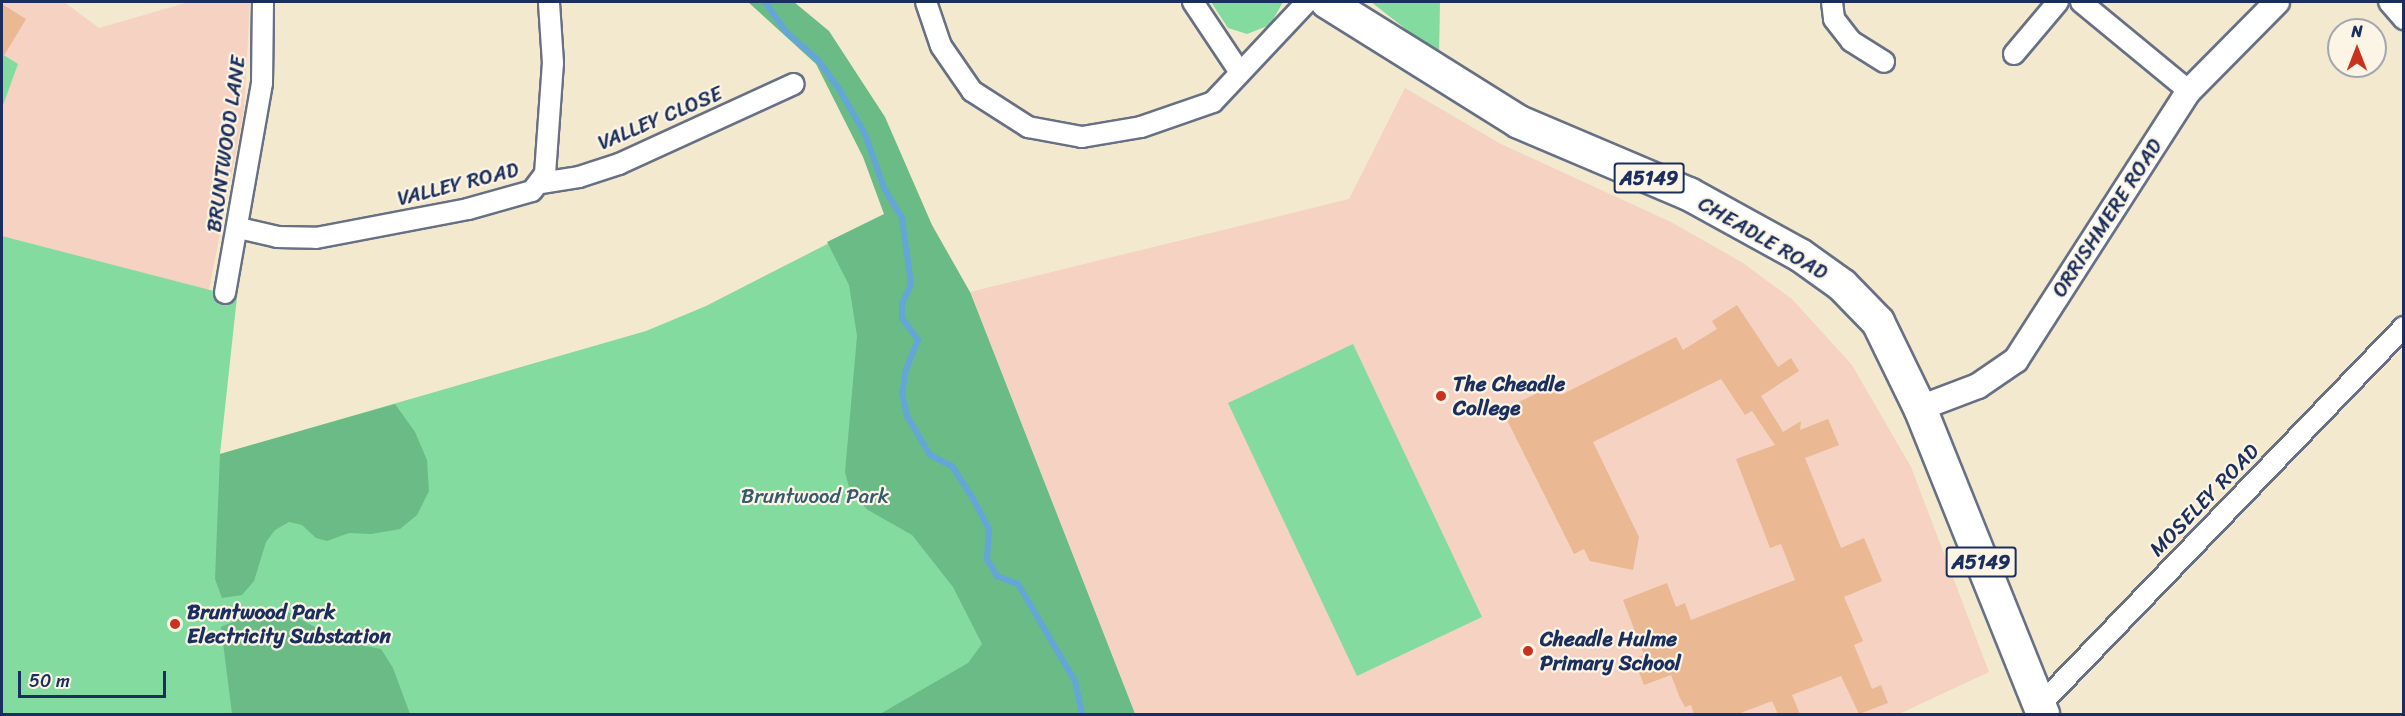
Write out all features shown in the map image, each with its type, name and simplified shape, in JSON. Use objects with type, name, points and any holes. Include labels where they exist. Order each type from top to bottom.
[{"type":"main road","name":"CHEADLE ROAD","points":[[1327,2],[1519,122],[1689,194],[1800,255],[1842,285],[1878,322],[1920,408],[2041,710]]},
{"type":"street","name":"BRUNTWOOD LANE","points":[[225,293],[239,228],[262,83],[263,2]]},
{"type":"street","name":"VALLEY ROAD","points":[[239,228],[277,237],[316,238],[468,209],[520,196],[541,183],[545,174],[553,63],[549,2]]},
{"type":"street","points":[[926,2],[941,46],[972,91],[1028,127],[1082,137],[1141,127],[1213,102],[1239,71],[1307,2]]},
{"type":"street","points":[[1193,2],[1239,71]]},
{"type":"street","points":[[1832,2],[1834,19],[1851,42],[1884,62]]},
{"type":"street","points":[[2014,54],[2058,2]]},
{"type":"street","points":[[2080,2],[2189,91]]},
{"type":"street","name":"ORRISHMERE ROAD","points":[[1920,408],[1978,386],[2016,360],[2189,91],[2277,2]]},
{"type":"street","points":[[2389,2],[2403,19]]},
{"type":"street","name":"VALLEY CLOSE","points":[[541,183],[579,177],[619,164],[794,84]]},
{"type":"street","name":"MOSELEY ROAD","points":[[2041,710],[2403,327]]},
{"type":"shaded area","points":[[2,2],[64,2],[99,28],[189,2],[250,2],[244,110],[209,290],[2,236]]},
{"type":"shaded area","name":"The Cheadle College","points":[[1405,88],[1501,144],[1671,222],[1743,263],[1792,299],[1852,365],[1911,467],[1989,672],[1899,714],[1135,714],[970,292],[1349,199]]},
{"type":"green space","points":[[748,2],[794,2],[829,31],[885,117],[932,225],[970,292],[1135,714],[880,714],[968,663],[982,644],[953,587],[912,535],[868,510],[850,491],[845,472],[857,336],[849,285],[827,242],[884,214],[863,157],[816,64]]},
{"type":"green space","points":[[1211,2],[1283,2],[1270,25],[1247,34],[1228,28]]},
{"type":"green space","points":[[1371,2],[1440,2],[1439,55]]},
{"type":"green space","points":[[2,54],[18,64],[2,108]]},
{"type":"green space","name":"Bruntwood Park","points":[[884,215],[970,292],[1135,714],[2,714],[2,236],[237,297],[220,454],[646,331],[706,306]]},
{"type":"green space","points":[[1353,344],[1482,617],[1357,676],[1228,403]]},
{"type":"green space","points":[[395,404],[415,432],[427,460],[429,491],[417,515],[400,529],[371,534],[349,533],[327,541],[316,538],[302,525],[289,522],[275,530],[266,542],[254,581],[242,595],[222,598],[215,579],[220,454]]},
{"type":"green space","points":[[288,612],[340,641],[381,649],[393,668],[410,714],[232,714],[221,627],[248,615]]},
{"type":"building","points":[[2,4],[26,19],[2,59]]},
{"type":"building","points":[[1737,305],[1778,367],[1791,358],[1799,371],[1761,396],[1783,432],[1801,421],[1800,430],[1828,419],[1839,445],[1805,458],[1841,548],[1864,538],[1882,581],[1844,597],[1863,641],[1854,645],[1872,689],[1881,685],[1888,703],[1859,714],[1841,676],[1792,695],[1800,714],[1778,714],[1772,701],[1738,714],[1694,714],[1691,705],[1685,707],[1671,675],[1644,685],[1634,659],[1644,655],[1623,600],[1667,583],[1676,607],[1685,603],[1691,620],[1795,580],[1781,544],[1770,548],[1736,459],[1775,445],[1752,411],[1745,415],[1721,379],[1593,442],[1639,537],[1633,570],[1590,561],[1584,549],[1574,554],[1502,410],[1556,384],[1561,395],[1676,337],[1683,350],[1717,329],[1712,321]]},
{"type":"waterway","points":[[765,2],[786,32],[818,60],[839,89],[865,134],[884,188],[902,218],[911,284],[902,304],[902,318],[918,340],[906,369],[902,393],[907,416],[930,455],[952,466],[972,497],[989,529],[987,559],[997,576],[1018,584],[1075,681],[1082,714]]},
{"type":"place","name":"The Cheadle College","points":[[1441,396]]},
{"type":"place","name":"Bruntwood Park Electricity Substation","points":[[175,624]]},
{"type":"place","name":"Cheadle Hulme Primary School","points":[[1528,651]]}]
